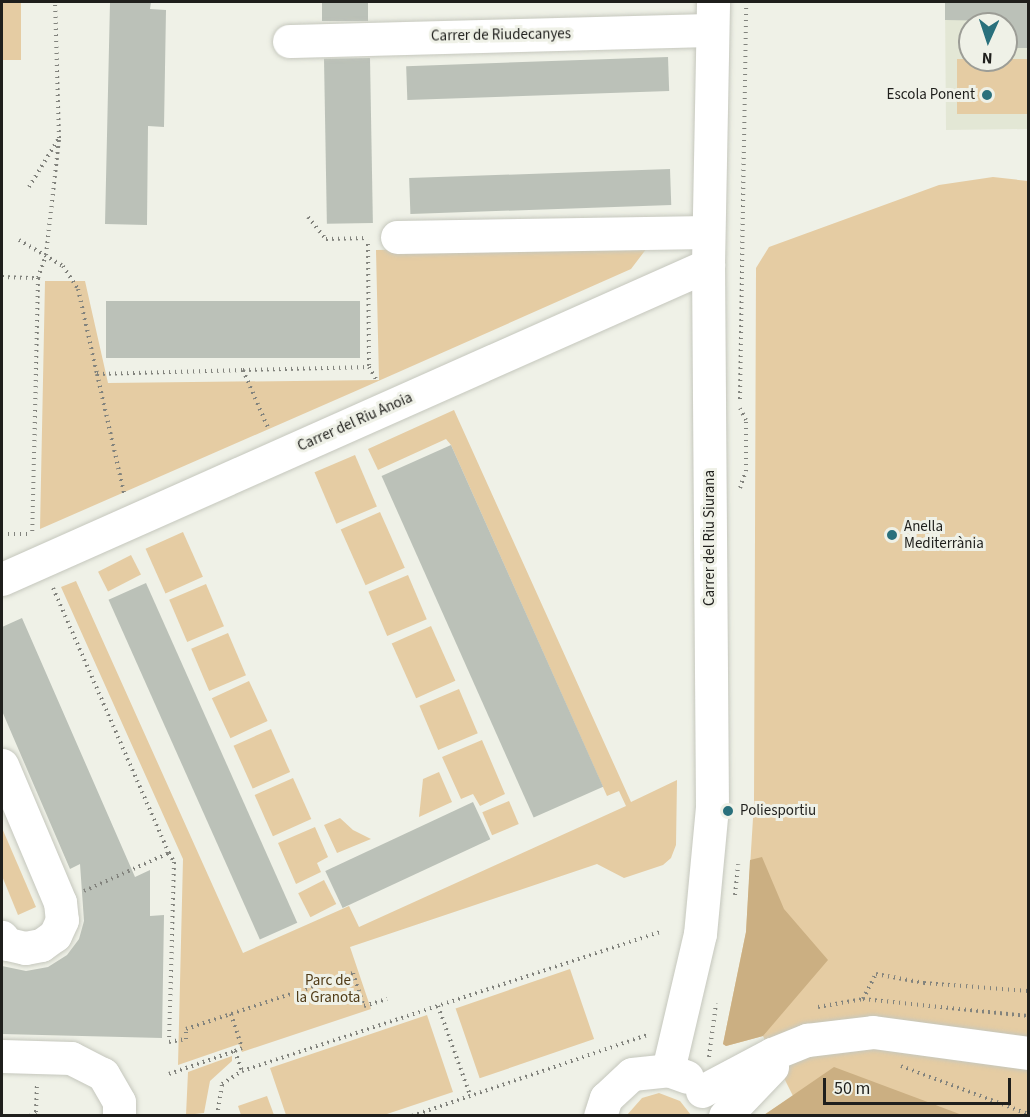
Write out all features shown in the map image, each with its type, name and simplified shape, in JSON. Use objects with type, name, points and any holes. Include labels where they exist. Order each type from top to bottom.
[{"type":"street","name":"Carrer de Riudecanyes","points":[[289,40],[713,16]]},
{"type":"street","name":"Carrer del Riu Siurana","points":[[668,1070],[700,934],[712,807],[708,232],[713,16]]},
{"type":"street","points":[[382,238],[708,232]]},
{"type":"street","name":"Carrer del Riu Anoia","points":[[2,579],[708,265]]},
{"type":"street","points":[[2,765],[60,902],[62,920],[55,935],[41,945],[25,948],[8,944],[2,937]]},
{"type":"street","points":[[600,1116],[601,1105],[617,1083],[632,1074],[668,1070],[687,1077],[707,1103],[772,1054],[807,1040],[873,1032],[1029,1053]]},
{"type":"street","points":[[725,1116],[776,1063],[812,1048],[873,1044],[1029,1072]]},
{"type":"street","points":[[2,1056],[71,1058],[103,1074],[119,1101],[119,1116]]},
{"type":"path","points":[[32,542],[38,278],[46,255],[60,138],[55,2]]},
{"type":"path","points":[[740,489],[746,471],[746,420],[740,408],[746,2]]},
{"type":"path","points":[[29,187],[60,138]]},
{"type":"path","points":[[308,217],[326,239],[382,238],[369,367],[380,386]]},
{"type":"path","points":[[19,240],[63,266],[78,289],[126,500]]},
{"type":"path","points":[[2,277],[38,278]]},
{"type":"path","points":[[97,374],[369,367]]},
{"type":"path","points":[[243,370],[271,435]]},
{"type":"path","points":[[2,534],[32,534]]},
{"type":"path","points":[[51,584],[174,862],[170,1042],[186,1039],[186,1029],[353,973],[364,1006],[387,999]]},
{"type":"path","points":[[76,895],[169,854]]},
{"type":"path","points":[[217,1116],[222,1084],[242,1071],[658,932]]},
{"type":"path","points":[[863,999],[876,974],[924,983],[1029,991]]},
{"type":"path","points":[[438,1006],[470,1096]]},
{"type":"path","points":[[169,1074],[242,1048],[231,1014]]},
{"type":"path","points":[[412,1116],[653,1033]]},
{"type":"path","points":[[235,1051],[242,1071]]},
{"type":"path","points":[[889,1062],[1029,1114]]},
{"type":"path","points":[[30,1116],[36,1112],[37,1076]]},
{"type":"shaded area","name":"Escola Ponent","points":[[945,2],[1028,2],[1028,129],[946,130]]},
{"type":"shaded area","points":[[762,857],[784,909],[828,960],[763,1036],[726,1046],[723,1044],[746,932],[750,860]]},
{"type":"shaded area","points":[[834,1067],[925,1101],[962,1115],[764,1115]]},
{"type":"green space","points":[[2,2],[21,2],[21,60],[2,60]]},
{"type":"green space","points":[[957,59],[958,72],[1018,72],[1018,59],[1028,59],[1028,114],[957,114]]},
{"type":"green space","name":"Anella Mediterrània","points":[[993,177],[1028,181],[1028,1115],[764,1115],[793,1096],[763,1036],[726,1046],[723,1044],[746,932],[754,802],[756,268],[769,247],[939,185]]},
{"type":"green space","points":[[650,244],[631,269],[358,390],[40,529],[45,281],[85,281],[108,383],[379,380],[376,250]]},
{"type":"green space","name":"Parc de la Granota","points":[[454,410],[631,802],[677,780],[676,845],[671,858],[663,865],[624,878],[597,864],[350,947],[371,1009],[242,1052],[239,1044],[178,1065],[183,859],[61,587],[76,581],[243,953],[349,906],[359,927],[626,806],[619,791],[607,796],[451,445],[446,439],[378,470],[368,449]]},
{"type":"green space","points":[[355,455],[377,507],[336,524],[314,472]]},
{"type":"green space","points":[[380,512],[405,568],[366,585],[341,529]]},
{"type":"green space","points":[[183,532],[203,577],[165,593],[146,549]]},
{"type":"green space","points":[[131,555],[141,575],[108,591],[98,572]]},
{"type":"green space","points":[[408,575],[427,619],[387,636],[368,592]]},
{"type":"green space","points":[[206,584],[224,626],[187,642],[169,600]]},
{"type":"green space","points":[[431,626],[455,681],[416,698],[392,643]]},
{"type":"green space","points":[[228,633],[246,675],[209,691],[191,649]]},
{"type":"green space","points":[[249,681],[268,721],[230,738],[212,698]]},
{"type":"green space","points":[[459,689],[478,733],[438,750],[419,706]]},
{"type":"green space","points":[[271,729],[290,772],[253,789],[234,746]]},
{"type":"green space","points":[[482,740],[505,794],[480,806],[473,794],[461,799],[442,757]]},
{"type":"green space","points":[[439,772],[452,802],[419,817],[423,779]]},
{"type":"green space","points":[[293,778],[311,819],[273,836],[255,795]]},
{"type":"green space","points":[[509,801],[519,824],[492,835],[482,812]]},
{"type":"green space","points":[[340,818],[353,830],[371,839],[337,853],[324,825]]},
{"type":"green space","points":[[315,827],[328,857],[317,863],[321,872],[296,884],[278,843]]},
{"type":"green space","points":[[2,828],[36,907],[18,915],[2,876]]},
{"type":"green space","points":[[324,880],[336,904],[310,917],[298,893]]},
{"type":"green space","points":[[570,969],[594,1039],[480,1078],[456,1008]]},
{"type":"green space","points":[[427,1015],[453,1092],[384,1115],[286,1115],[270,1068]]},
{"type":"green space","points":[[232,1056],[232,1061],[210,1081],[204,1113],[186,1115],[188,1072]]},
{"type":"green space","points":[[659,1093],[680,1101],[691,1115],[627,1115],[642,1098]]},
{"type":"green space","points":[[267,1096],[274,1115],[241,1115],[238,1106]]},
{"type":"building","points":[[110,2],[151,2],[150,9],[166,10],[164,127],[148,126],[147,225],[105,224]]},
{"type":"building","points":[[322,2],[368,2],[368,21],[322,21]]},
{"type":"building","points":[[945,2],[1029,2],[1029,48],[1018,48],[1018,12],[958,12],[958,20],[945,20]]},
{"type":"building","points":[[668,57],[669,91],[407,100],[406,66]]},
{"type":"building","points":[[370,58],[373,223],[327,224],[324,59]]},
{"type":"building","points":[[670,169],[671,205],[410,214],[409,178]]},
{"type":"building","points":[[106,301],[360,301],[360,358],[106,358]]},
{"type":"building","points":[[451,445],[603,787],[534,818],[382,476]]},
{"type":"building","points":[[146,583],[297,923],[260,940],[109,600]]},
{"type":"building","points":[[22,618],[135,877],[150,870],[150,916],[164,915],[162,1038],[2,1034],[2,966],[26,971],[48,967],[67,955],[79,939],[84,921],[80,864],[70,869],[2,711],[2,627]]},
{"type":"building","points":[[473,802],[490,839],[343,908],[325,871]]},
{"type":"place","name":"Escola Ponent","points":[[987,95]]},
{"type":"place","name":"Anella Mediterrània","points":[[892,535]]},
{"type":"place","name":"Poliesportiu","points":[[728,811]]}]
